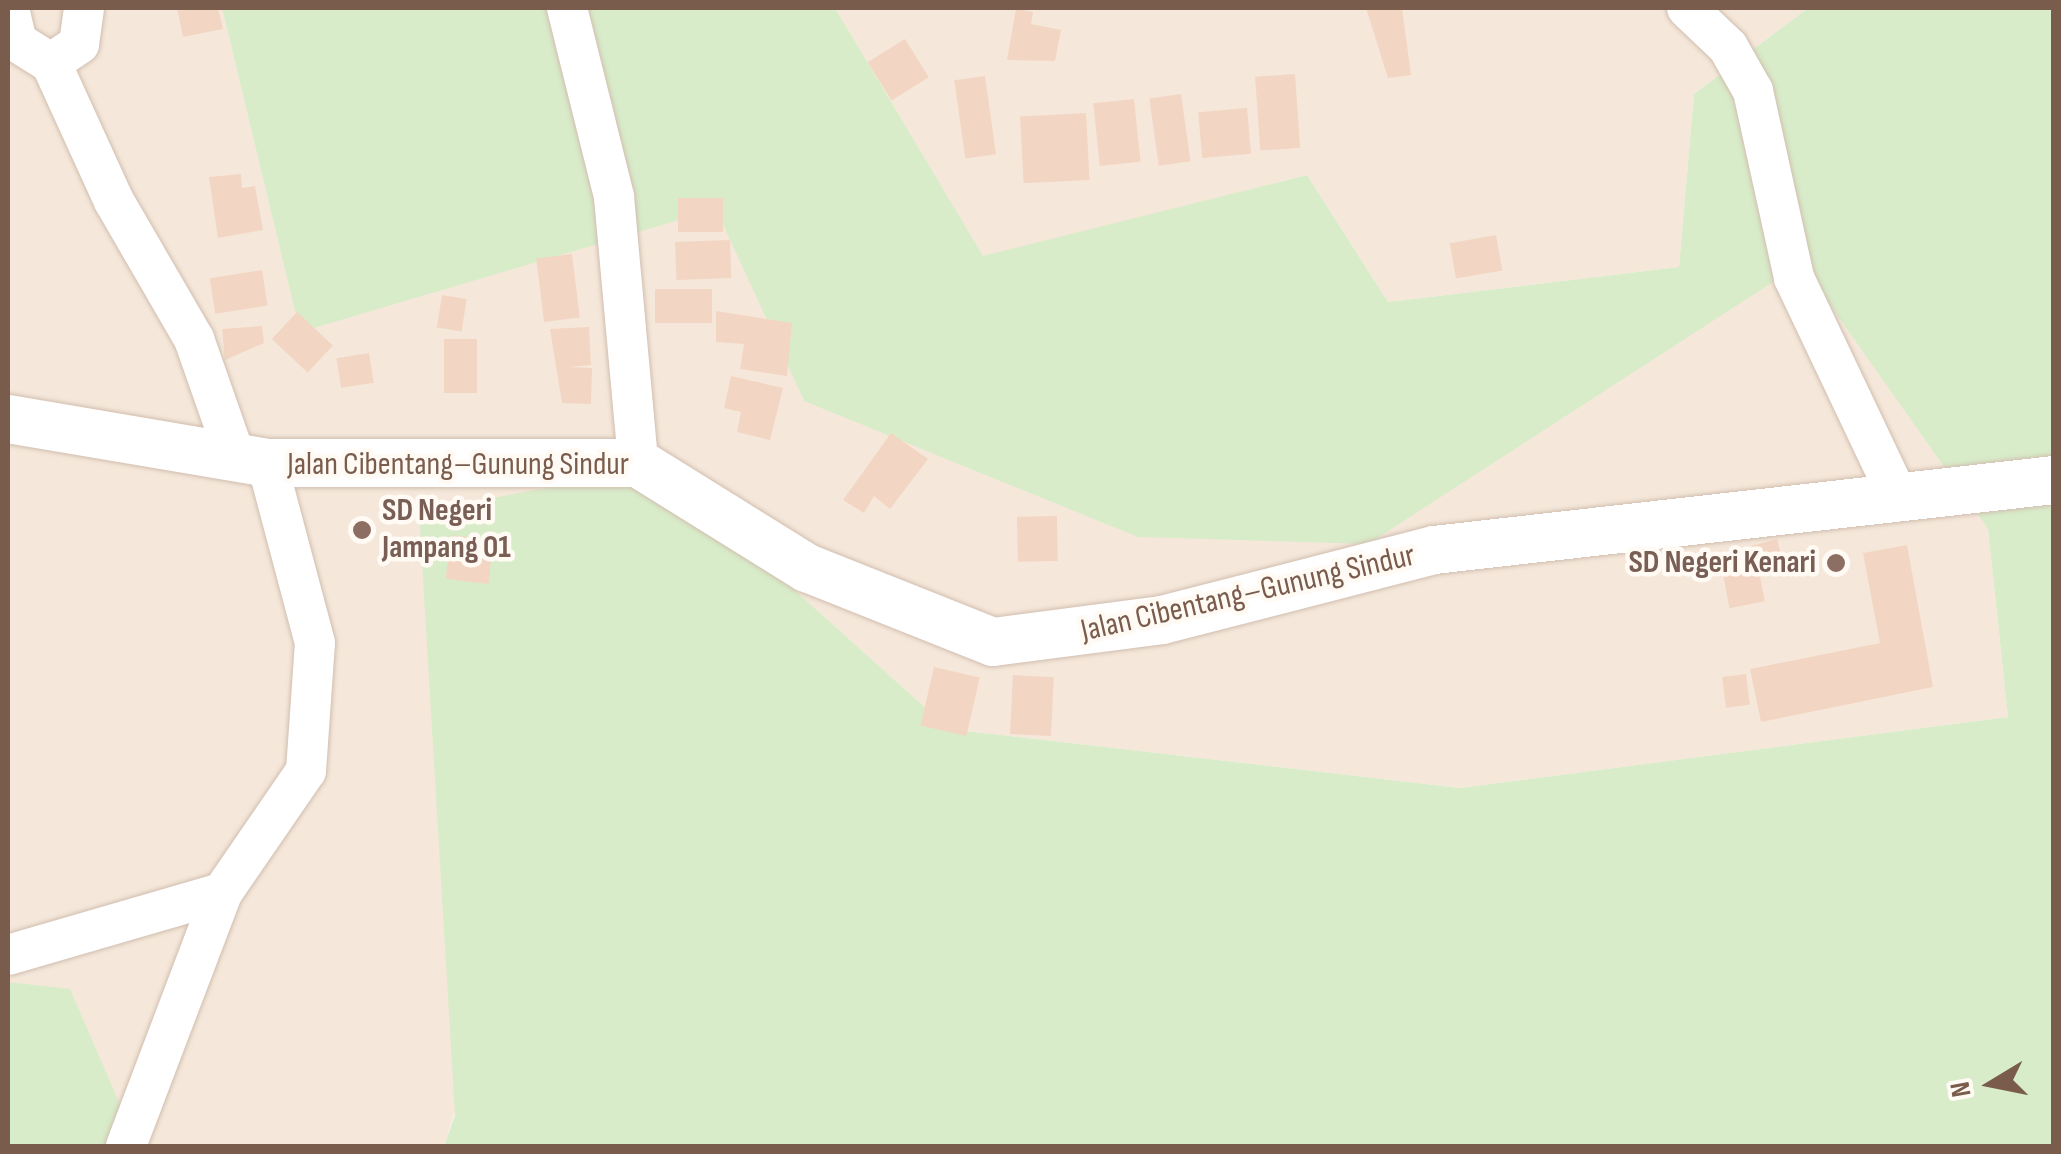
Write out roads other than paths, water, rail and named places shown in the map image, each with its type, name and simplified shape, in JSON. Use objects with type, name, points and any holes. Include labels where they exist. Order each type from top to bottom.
[{"type":"street","points":[[10,8],[17,42],[52,62],[114,201],[194,339],[250,460],[315,643],[306,771],[222,893],[126,1146]]},
{"type":"street","points":[[52,62],[79,44],[84,8]]},
{"type":"street","points":[[567,8],[614,197],[638,463]]},
{"type":"street","points":[[1687,8],[1728,46],[1753,92],[1794,278],[1897,495]]},
{"type":"street","name":"Jalan Cibentang–Gunung Sindur","points":[[8,419],[250,460],[638,463],[807,568],[993,642],[1162,620],[1434,550],[2054,480]]},
{"type":"street","points":[[8,956],[222,893]]},
{"type":"place","name":"SD Negeri Jampang 01","points":[[362,530]]},
{"type":"place","name":"SD Negeri Kenari","points":[[1836,563]]}]
